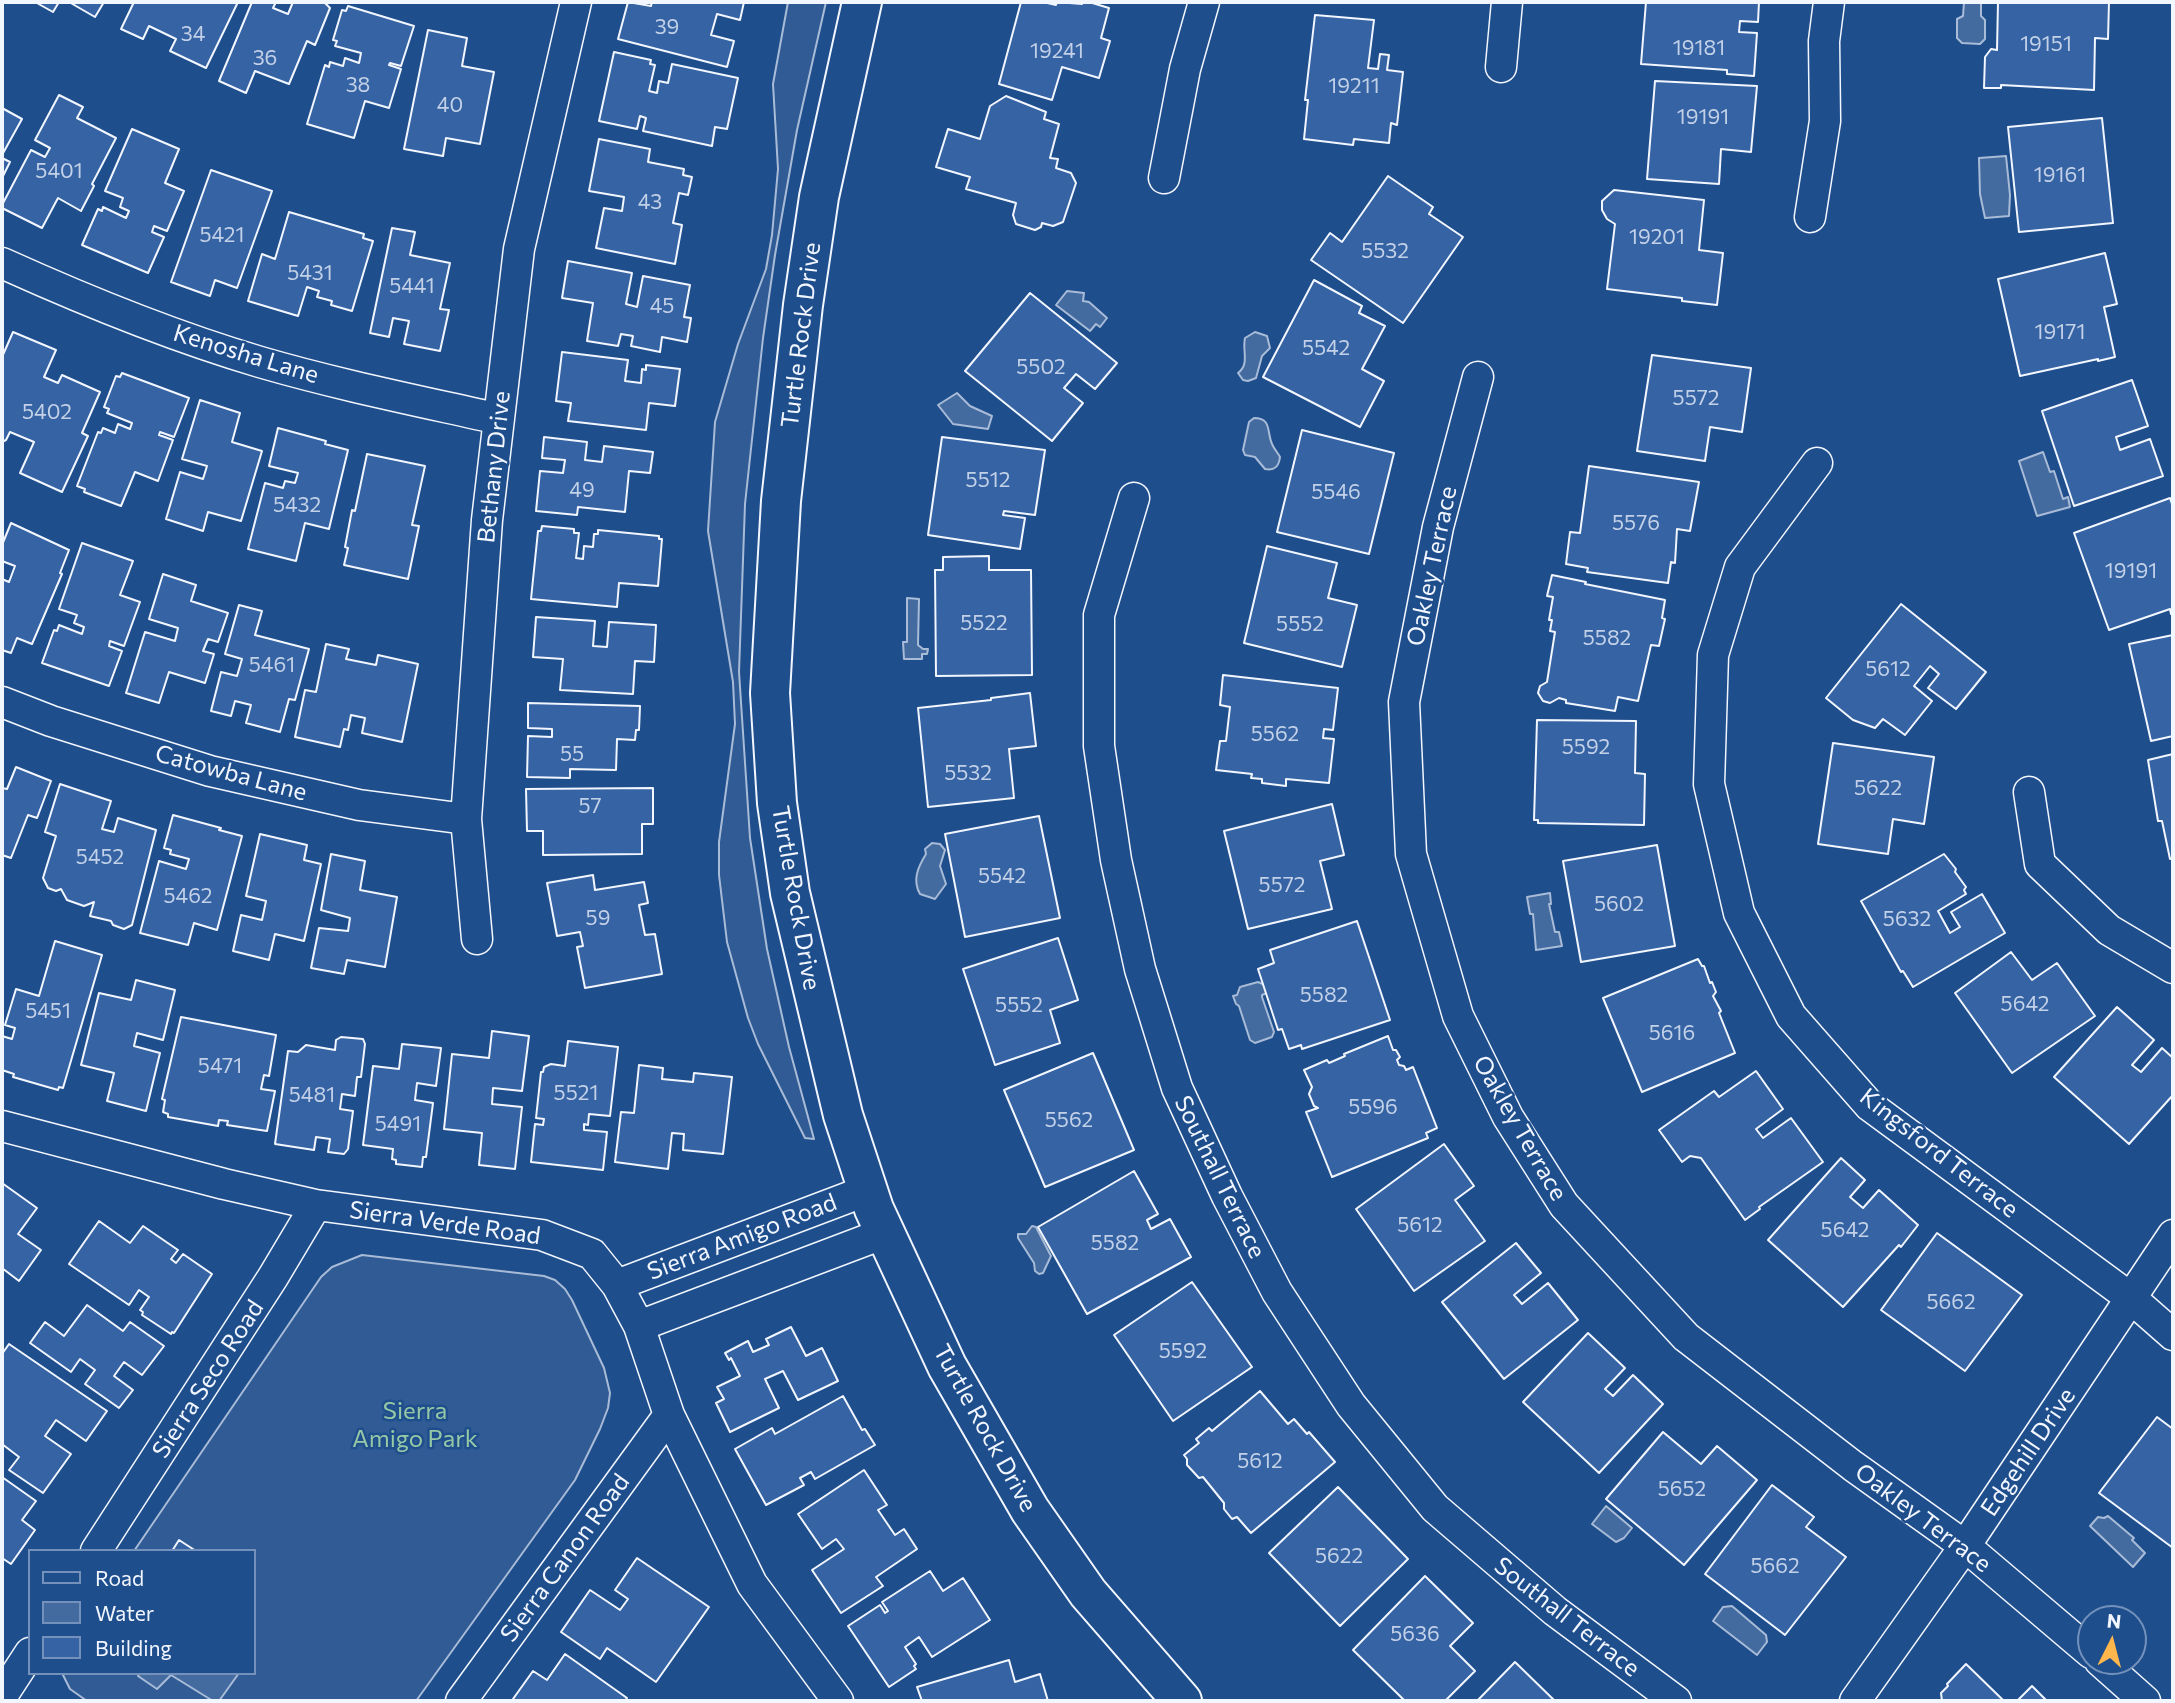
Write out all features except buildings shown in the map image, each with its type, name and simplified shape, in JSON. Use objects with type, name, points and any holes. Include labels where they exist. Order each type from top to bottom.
[{"type":"street","name":"Bethany Drive","points":[[477,939],[466,819],[487,520],[519,250],[576,2]]},
{"type":"street","name":"Turtle Rock Drive","points":[[862,2],[820,197],[803,304],[781,501],[770,693],[777,803],[790,893],[843,1115],[885,1233],[947,1366],[1030,1510],[1088,1593],[1182,1701]]},
{"type":"street","points":[[1164,178],[1185,69],[1204,2]]},
{"type":"street","points":[[1502,67],[1507,2]]},
{"type":"street","points":[[1810,217],[1825,121],[1824,41],[1829,2]]},
{"type":"street","name":"Kenosha Lane","points":[[2,263],[100,307],[260,362],[499,419]]},
{"type":"street","name":"Oakley Terrace","points":[[1478,377],[1438,527],[1404,702],[1411,854],[1458,1016],[1508,1117],[1564,1205],[1686,1337],[1853,1466],[1965,1546],[2077,1641]]},
{"type":"street","name":"Kingsford Terrace","points":[[1817,463],[1740,567],[1713,655],[1709,784],[1739,913],[1791,1016],[1870,1106],[2132,1299],[2173,1335]]},
{"type":"street","name":"Southall Terrace","points":[[1134,498],[1098,615],[1099,746],[1116,860],[1137,957],[1177,1088],[1227,1196],[1277,1292],[1351,1405],[1401,1467],[1435,1508],[1555,1611],[1676,1701]]},
{"type":"street","name":"Catowba Lane","points":[[2,702],[51,721],[210,771],[359,804],[466,819]]},
{"type":"street","points":[[2029,792],[2040,864],[2109,930],[2173,968]]},
{"type":"street","name":"Sierra Verde Road","points":[[2,1126],[316,1205],[542,1235],[592,1254],[617,1285],[639,1326],[669,1415],[752,1584],[838,1701]]},
{"type":"street","name":"Sierra Amigo Road","points":[[617,1285],[868,1190]]},
{"type":"street","name":"Sierra Seco Road","points":[[97,1549],[274,1277],[316,1205]]},
{"type":"street","name":"Sierra Amigo Road","points":[[639,1326],[885,1233]]},
{"type":"street","name":"Edgehill Drive","points":[[1855,1701],[1965,1546],[2173,1235]]},
{"type":"street","name":"Sierra Canon Road","points":[[461,1701],[669,1415]]},
{"type":"street","points":[[11,1696],[28,1658]]},
{"type":"street","points":[[2116,1675],[2145,1701]]},
{"type":"shaded area","points":[[788,2],[826,2],[797,130],[763,338],[745,504],[739,672],[750,838],[767,949],[789,1047],[814,1139],[805,1138],[758,1044],[727,942],[719,875],[719,842],[735,724],[733,682],[708,531],[715,422],[738,344],[766,269],[772,235],[778,169],[773,84]]},
{"type":"shaded area","name":"Sierra Amigo Park","points":[[362,1255],[544,1276],[555,1280],[572,1300],[604,1368],[610,1393],[600,1429],[575,1480],[416,1701],[87,1701],[70,1689],[63,1675],[256,1675],[256,1549],[135,1549],[321,1277],[332,1267]]},
{"type":"water","points":[[1964,2],[1981,2],[1985,39],[1980,44],[1962,43],[1957,38],[1957,19],[1963,16]]},
{"type":"water","points":[[2006,156],[2009,216],[1985,218],[1980,194],[1979,158]]},
{"type":"water","points":[[1067,291],[1084,293],[1083,301],[1089,302],[1107,318],[1100,327],[1096,324],[1090,331],[1056,305]]},
{"type":"water","points":[[1255,332],[1267,336],[1270,348],[1262,356],[1256,378],[1248,381],[1243,380],[1238,373],[1245,361],[1245,338]]},
{"type":"water","points":[[957,393],[970,406],[992,416],[988,429],[953,424],[938,405]]},
{"type":"water","points":[[1254,418],[1267,424],[1271,441],[1280,457],[1274,468],[1265,469],[1255,457],[1245,455],[1243,450],[1249,422]]},
{"type":"water","points":[[2043,452],[2050,472],[2054,471],[2063,499],[2068,497],[2070,507],[2037,516],[2019,461]]},
{"type":"water","points":[[907,598],[919,599],[918,645],[928,649],[927,654],[922,654],[922,659],[904,659],[903,642],[907,642]]},
{"type":"water","points":[[932,843],[940,844],[945,850],[940,866],[946,884],[935,899],[920,894],[916,884],[918,869],[926,854],[925,849]]},
{"type":"water","points":[[1550,893],[1549,904],[1555,932],[1559,932],[1562,946],[1536,950],[1533,914],[1530,914],[1527,897]]},
{"type":"water","points":[[1258,982],[1265,985],[1267,993],[1262,997],[1274,1032],[1272,1037],[1255,1043],[1250,1040],[1233,996],[1237,995],[1240,987]]},
{"type":"water","points":[[1032,1226],[1036,1227],[1051,1256],[1043,1273],[1039,1274],[1018,1238],[1018,1234],[1026,1234]]},
{"type":"water","points":[[1606,1506],[1632,1528],[1624,1538],[1616,1542],[1592,1524]]},
{"type":"water","points":[[2108,1516],[2134,1538],[2132,1540],[2145,1553],[2133,1567],[2090,1526],[2098,1517]]},
{"type":"water","points":[[1732,1606],[1766,1635],[1767,1642],[1757,1655],[1713,1621],[1723,1607]]},
{"type":"water","points":[[139,1675],[171,1675],[157,1689]]},
{"type":"water","points":[[171,1675],[238,1675],[219,1701],[213,1701]]}]
